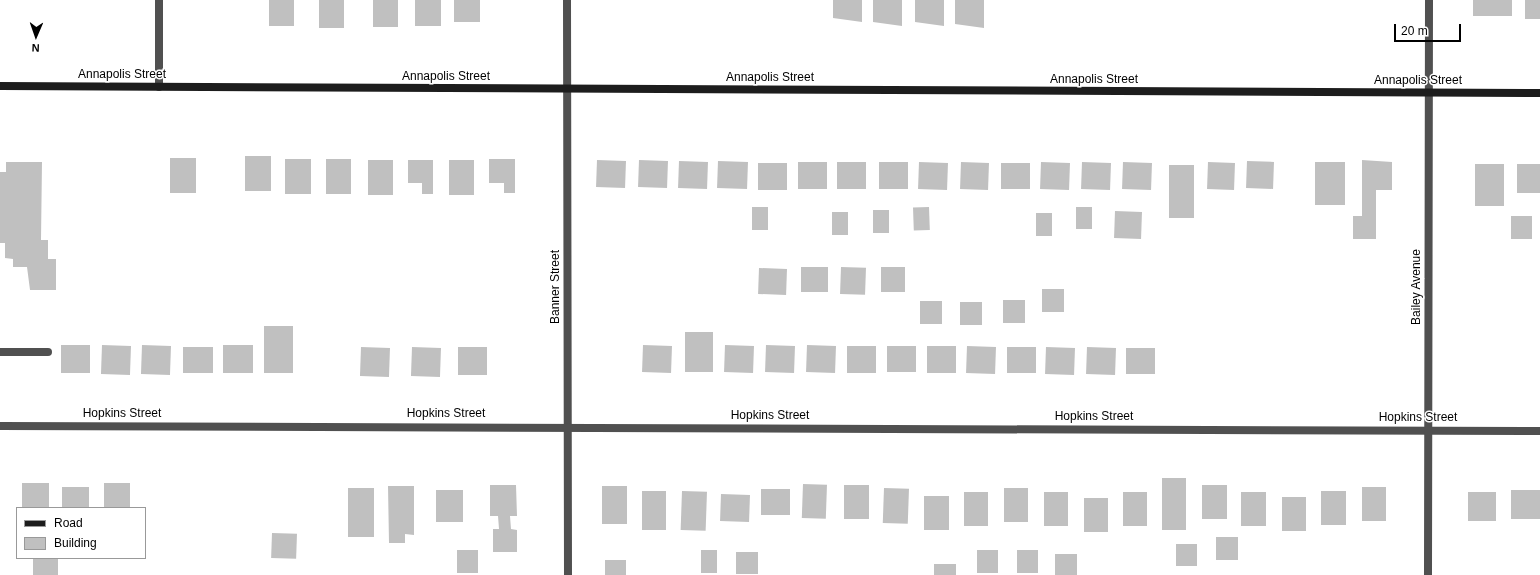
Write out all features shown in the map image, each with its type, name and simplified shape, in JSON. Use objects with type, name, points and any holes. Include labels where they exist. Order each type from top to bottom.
[{"type":"street","points":[[159,0],[159,87]]},
{"type":"street","name":"Banner Street","points":[[567,0],[568,575]]},
{"type":"street","name":"Bailey Avenue","points":[[1428,575],[1429,0]]},
{"type":"street","name":"Annapolis Street","points":[[0,86],[567,90],[1540,93]]},
{"type":"street","points":[[0,352],[48,352]]},
{"type":"street","name":"Hopkins Street","points":[[0,426],[1540,431]]},
{"type":"building","points":[[269,0],[294,0],[294,26],[269,26]]},
{"type":"building","points":[[319,0],[344,0],[344,28],[319,28]]},
{"type":"building","points":[[373,0],[398,0],[398,27],[373,27]]},
{"type":"building","points":[[415,0],[441,0],[441,26],[415,26]]},
{"type":"building","points":[[454,0],[480,0],[480,22],[454,22]]},
{"type":"building","points":[[833,0],[862,0],[862,22],[833,18]]},
{"type":"building","points":[[873,0],[902,0],[902,26],[873,22]]},
{"type":"building","points":[[915,0],[944,0],[944,26],[915,22]]},
{"type":"building","points":[[955,0],[984,0],[984,28],[955,24]]},
{"type":"building","points":[[1473,0],[1512,0],[1512,16],[1473,16]]},
{"type":"building","points":[[1525,0],[1540,0],[1540,19],[1525,19]]},
{"type":"building","points":[[245,156],[271,156],[271,191],[245,191]]},
{"type":"building","points":[[170,158],[196,158],[196,193],[170,193]]},
{"type":"building","points":[[285,159],[311,159],[311,194],[285,194]]},
{"type":"building","points":[[326,159],[351,159],[351,194],[326,194]]},
{"type":"building","points":[[489,159],[515,159],[515,193],[504,193],[504,183],[489,183]]},
{"type":"building","points":[[368,160],[393,160],[393,195],[368,195]]},
{"type":"building","points":[[408,160],[433,160],[433,194],[422,194],[422,183],[408,183]]},
{"type":"building","points":[[449,160],[474,160],[474,195],[449,195]]},
{"type":"building","points":[[597,160],[626,161],[625,188],[596,187]]},
{"type":"building","points":[[639,160],[668,161],[667,188],[638,187]]},
{"type":"building","points":[[1362,160],[1392,162],[1392,190],[1376,190],[1376,239],[1353,239],[1353,216],[1362,216]]},
{"type":"building","points":[[679,161],[708,162],[707,189],[678,188]]},
{"type":"building","points":[[718,161],[748,162],[747,189],[717,188]]},
{"type":"building","points":[[1247,161],[1274,162],[1273,189],[1246,188]]},
{"type":"building","points":[[6,162],[42,162],[41,240],[48,240],[48,259],[56,259],[56,290],[30,290],[27,267],[13,267],[13,259],[5,258],[5,243],[0,243],[0,172],[6,172]]},
{"type":"building","points":[[798,162],[827,162],[827,189],[798,189]]},
{"type":"building","points":[[837,162],[866,162],[866,189],[837,189]]},
{"type":"building","points":[[879,162],[908,162],[908,189],[879,189]]},
{"type":"building","points":[[919,162],[948,163],[947,190],[918,189]]},
{"type":"building","points":[[961,162],[989,163],[988,190],[960,189]]},
{"type":"building","points":[[1041,162],[1070,163],[1069,190],[1040,189]]},
{"type":"building","points":[[1082,162],[1111,163],[1110,190],[1081,189]]},
{"type":"building","points":[[1123,162],[1152,163],[1151,190],[1122,189]]},
{"type":"building","points":[[1208,162],[1235,163],[1234,190],[1207,189]]},
{"type":"building","points":[[1315,162],[1345,162],[1345,205],[1315,205]]},
{"type":"building","points":[[758,163],[787,163],[787,190],[758,190]]},
{"type":"building","points":[[1001,163],[1030,163],[1030,189],[1001,189]]},
{"type":"building","points":[[1475,164],[1504,164],[1504,206],[1475,206]]},
{"type":"building","points":[[1517,164],[1540,164],[1540,193],[1517,193]]},
{"type":"building","points":[[1169,165],[1194,165],[1194,218],[1169,218]]},
{"type":"building","points":[[752,207],[768,207],[768,230],[752,230]]},
{"type":"building","points":[[929,207],[930,230],[914,231],[913,208]]},
{"type":"building","points":[[1076,207],[1092,207],[1092,229],[1076,229]]},
{"type":"building","points":[[873,210],[889,210],[889,233],[873,233]]},
{"type":"building","points":[[1115,211],[1142,212],[1141,239],[1114,238]]},
{"type":"building","points":[[832,212],[848,212],[848,235],[832,235]]},
{"type":"building","points":[[1036,213],[1052,213],[1052,236],[1036,236]]},
{"type":"building","points":[[1511,216],[1532,216],[1532,239],[1511,239]]},
{"type":"building","points":[[801,267],[828,267],[828,292],[801,292]]},
{"type":"building","points":[[841,267],[866,268],[865,295],[840,294]]},
{"type":"building","points":[[881,267],[905,267],[905,292],[881,292]]},
{"type":"building","points":[[759,268],[787,269],[786,295],[758,294]]},
{"type":"building","points":[[1042,289],[1064,289],[1064,312],[1042,312]]},
{"type":"building","points":[[1003,300],[1025,300],[1025,323],[1003,323]]},
{"type":"building","points":[[920,301],[942,301],[942,324],[920,324]]},
{"type":"building","points":[[960,302],[982,302],[982,325],[960,325]]},
{"type":"building","points":[[264,326],[293,326],[293,373],[264,373]]},
{"type":"building","points":[[685,332],[713,332],[713,372],[685,372]]},
{"type":"building","points":[[61,345],[90,345],[90,373],[61,373]]},
{"type":"building","points":[[102,345],[131,346],[130,375],[101,374]]},
{"type":"building","points":[[142,345],[171,346],[170,375],[141,374]]},
{"type":"building","points":[[223,345],[253,345],[253,373],[223,373]]},
{"type":"building","points":[[643,345],[672,346],[671,373],[642,372]]},
{"type":"building","points":[[725,345],[754,346],[753,373],[724,372]]},
{"type":"building","points":[[766,345],[795,346],[794,373],[765,372]]},
{"type":"building","points":[[807,345],[836,346],[835,373],[806,372]]},
{"type":"building","points":[[847,346],[876,346],[876,373],[847,373]]},
{"type":"building","points":[[887,346],[916,346],[916,372],[887,372]]},
{"type":"building","points":[[927,346],[956,346],[956,373],[927,373]]},
{"type":"building","points":[[967,346],[996,347],[995,374],[966,373]]},
{"type":"building","points":[[183,347],[213,347],[213,373],[183,373]]},
{"type":"building","points":[[361,347],[390,348],[389,377],[360,376]]},
{"type":"building","points":[[412,347],[441,348],[440,377],[411,376]]},
{"type":"building","points":[[458,347],[487,347],[487,375],[458,375]]},
{"type":"building","points":[[1007,347],[1036,347],[1036,373],[1007,373]]},
{"type":"building","points":[[1046,347],[1075,348],[1074,375],[1045,374]]},
{"type":"building","points":[[1087,347],[1116,348],[1115,375],[1086,374]]},
{"type":"building","points":[[1126,348],[1155,348],[1155,374],[1126,374]]},
{"type":"building","points":[[1162,478],[1186,478],[1186,530],[1162,530]]},
{"type":"building","points":[[22,483],[49,483],[49,507],[22,507]]},
{"type":"building","points":[[104,483],[130,483],[130,507],[104,507]]},
{"type":"building","points":[[803,484],[827,485],[826,519],[802,518]]},
{"type":"building","points":[[490,485],[516,485],[517,516],[510,516],[511,529],[517,530],[517,552],[493,552],[493,529],[499,529],[498,516],[490,516]]},
{"type":"building","points":[[844,485],[869,485],[869,519],[844,519]]},
{"type":"building","points":[[1202,485],[1227,485],[1227,519],[1202,519]]},
{"type":"building","points":[[388,486],[414,486],[414,535],[405,534],[405,543],[389,543]]},
{"type":"building","points":[[602,486],[627,486],[627,524],[602,524]]},
{"type":"building","points":[[62,487],[89,487],[89,507],[62,507]]},
{"type":"building","points":[[1362,487],[1386,487],[1386,521],[1362,521]]},
{"type":"building","points":[[348,488],[374,488],[374,537],[348,537]]},
{"type":"building","points":[[884,488],[909,489],[908,524],[883,523]]},
{"type":"building","points":[[1004,488],[1028,488],[1028,522],[1004,522]]},
{"type":"building","points":[[761,489],[790,489],[790,515],[761,515]]},
{"type":"building","points":[[436,490],[463,490],[463,522],[436,522]]},
{"type":"building","points":[[1511,490],[1540,490],[1540,519],[1511,519]]},
{"type":"building","points":[[642,491],[666,491],[666,530],[642,530]]},
{"type":"building","points":[[682,491],[707,492],[706,531],[681,530]]},
{"type":"building","points":[[1321,491],[1346,491],[1346,525],[1321,525]]},
{"type":"building","points":[[964,492],[988,492],[988,526],[964,526]]},
{"type":"building","points":[[1044,492],[1068,492],[1068,526],[1044,526]]},
{"type":"building","points":[[1123,492],[1147,492],[1147,526],[1123,526]]},
{"type":"building","points":[[1241,492],[1266,492],[1266,526],[1241,526]]},
{"type":"building","points":[[1468,492],[1496,492],[1496,521],[1468,521]]},
{"type":"building","points":[[721,494],[750,495],[749,522],[720,521]]},
{"type":"building","points":[[924,496],[949,496],[949,530],[924,530]]},
{"type":"building","points":[[1282,497],[1306,497],[1306,531],[1282,531]]},
{"type":"building","points":[[1084,498],[1108,498],[1108,532],[1084,532]]},
{"type":"building","points":[[272,533],[297,534],[296,559],[271,558]]},
{"type":"building","points":[[1216,537],[1238,537],[1238,560],[1216,560]]},
{"type":"building","points":[[1176,544],[1197,544],[1197,566],[1176,566]]},
{"type":"building","points":[[457,550],[478,550],[478,573],[457,573]]},
{"type":"building","points":[[701,550],[717,550],[717,573],[701,573]]},
{"type":"building","points":[[977,550],[998,550],[998,573],[977,573]]},
{"type":"building","points":[[1017,550],[1038,550],[1038,573],[1017,573]]},
{"type":"building","points":[[736,552],[758,552],[758,574],[736,574]]},
{"type":"building","points":[[1055,554],[1077,554],[1077,575],[1055,575]]},
{"type":"building","points":[[33,559],[58,559],[58,575],[33,575]]},
{"type":"building","points":[[605,560],[626,560],[626,575],[605,575]]},
{"type":"building","points":[[934,564],[956,564],[956,575],[934,575]]}]
